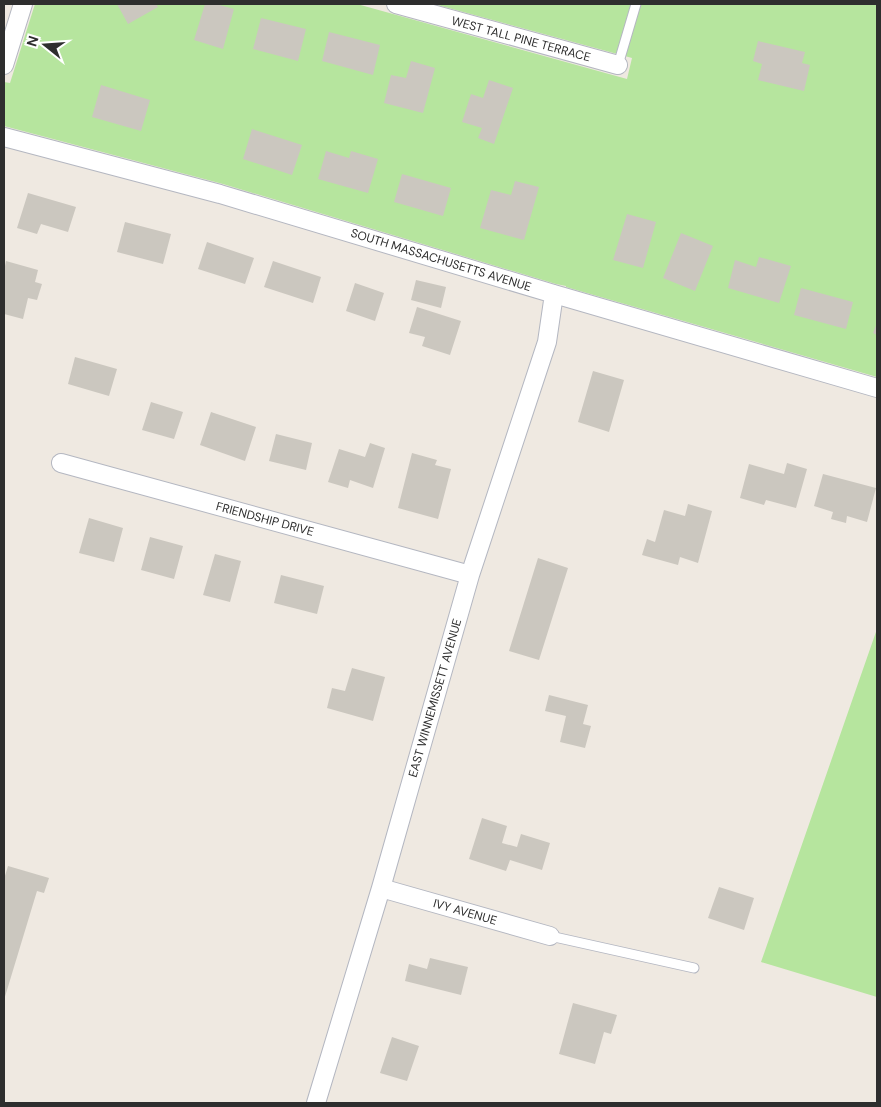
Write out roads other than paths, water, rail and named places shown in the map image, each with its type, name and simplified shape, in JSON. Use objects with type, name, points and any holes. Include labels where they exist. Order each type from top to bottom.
[{"type":"street","points":[[4,64],[23,4]]},
{"type":"street","name":"WEST TALL PINE TERRACE","points":[[396,4],[618,65]]},
{"type":"street","name":"SOUTH MASSACHUSETTS AVENUE","points":[[4,137],[220,194],[877,388]]},
{"type":"street","name":"EAST WINNEMISSETT AVENUE","points":[[316,1103],[381,888],[470,575],[547,342],[554,294]]},
{"type":"street","name":"FRIENDSHIP DRIVE","points":[[61,463],[470,575]]},
{"type":"street","name":"IVY AVENUE","points":[[381,888],[550,936]]},
{"type":"lane","points":[[618,65],[636,4]]},
{"type":"lane","points":[[550,936],[694,968]]}]
